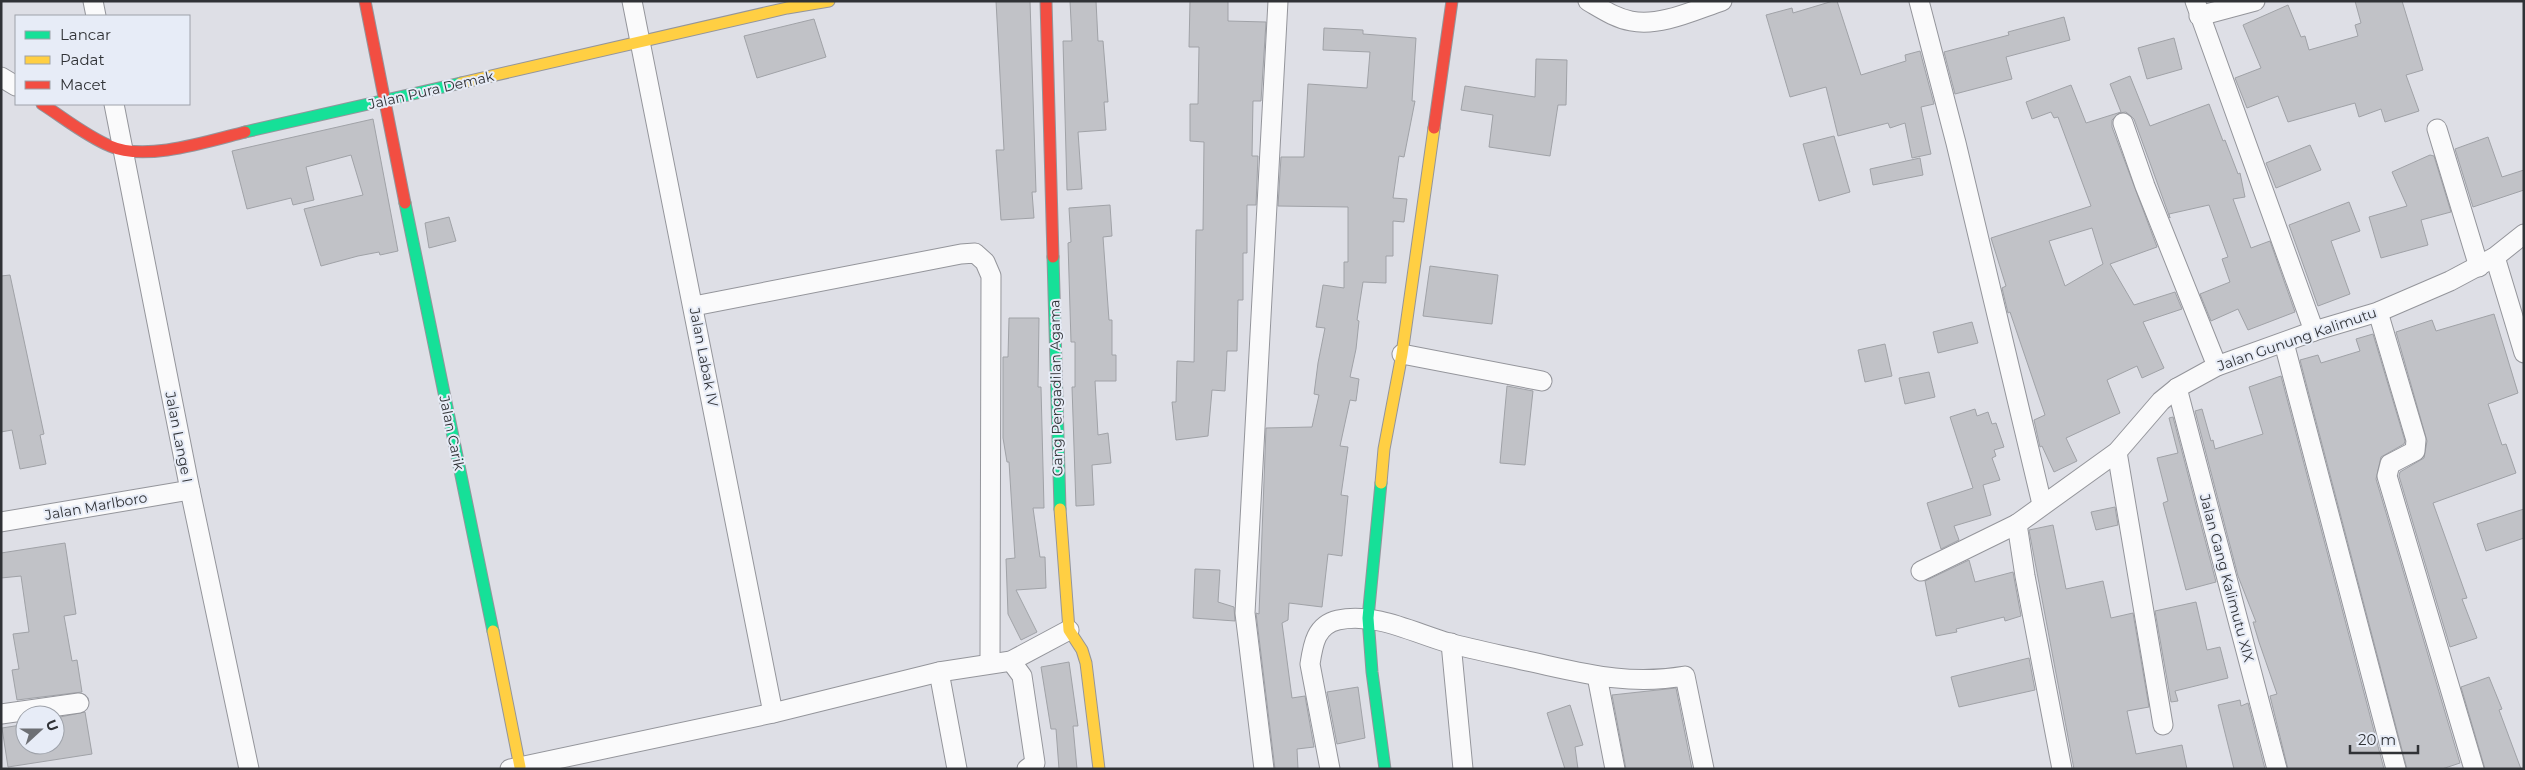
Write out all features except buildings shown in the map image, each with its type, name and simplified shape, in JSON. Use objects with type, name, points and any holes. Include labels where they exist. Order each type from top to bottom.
[{"type":"street","points":[[92,1],[96,15]]},
{"type":"street","name":"Jalan Carik","points":[[365,1],[386,100],[422,294],[466,497],[515,768]]},
{"type":"street","name":"Jalan Labak IV","points":[[632,1],[694,306],[773,713]]},
{"type":"street","name":"Jalan Pura Demak","points":[[44,105],[111,147],[136,152],[176,148],[640,42],[829,1]]},
{"type":"street","name":"Gang Pengadilan Agama","points":[[1046,1],[1058,473],[1069,630],[1082,650],[1086,663],[1099,769]]},
{"type":"street","points":[[1264,769],[1246,640],[1245,613],[1278,1]]},
{"type":"street","points":[[1385,769],[1372,672],[1368,618],[1384,449],[1402,354],[1452,1]]},
{"type":"street","points":[[1588,1],[1613,15],[1632,22],[1655,22],[1722,1]]},
{"type":"street","points":[[1919,1],[1956,143],[2042,504]]},
{"type":"street","points":[[2255,1],[2197,9],[2314,331]]},
{"type":"street","points":[[1,77],[15,85]]},
{"type":"street","name":"Jalan Lange I","points":[[114,105],[190,490],[249,769]]},
{"type":"street","points":[[2123,122],[2145,186],[2217,366]]},
{"type":"street","points":[[2437,129],[2479,267]]},
{"type":"street","name":"Jalan Gunung Kalimutu","points":[[1921,571],[2017,524],[2042,504],[2117,452],[2161,401],[2177,388],[2217,366],[2314,331],[2378,312],[2479,267],[2524,234]]},
{"type":"street","points":[[694,306],[960,254],[975,253],[985,262],[991,276],[990,662]]},
{"type":"street","points":[[2495,257],[2524,354]]},
{"type":"street","points":[[2378,312],[2416,440],[2415,451],[2390,464],[2387,476],[2474,769]]},
{"type":"street","points":[[2284,343],[2396,769]]},
{"type":"street","points":[[1402,354],[1542,381]]},
{"type":"street","name":"Jalan Gang Kalimutu XIX","points":[[2177,388],[2277,769]]},
{"type":"street","points":[[2117,452],[2163,725]]},
{"type":"street","name":"Jalan Marlboro","points":[[1,522],[190,490]]},
{"type":"street","points":[[2017,524],[2025,576],[2062,769]]},
{"type":"street","points":[[1330,769],[1310,664],[1312,647],[1318,632],[1326,625],[1338,620],[1368,618],[1451,643],[1597,676],[1636,681],[1685,676],[1704,769]]},
{"type":"street","points":[[515,768],[773,713],[939,672],[990,662],[1011,661],[1069,630]]},
{"type":"street","points":[[1451,643],[1463,769]]},
{"type":"street","points":[[1011,661],[1022,676],[1035,763],[1027,769]]},
{"type":"street","points":[[939,672],[957,769]]},
{"type":"street","points":[[1597,676],[1615,769]]},
{"type":"street","points":[[1,714],[79,703]]},
{"type":"traffic: fast","points":[[245,132],[461,83]]},
{"type":"traffic: fast","points":[[405,203],[493,631]]},
{"type":"traffic: fast","points":[[1053,257],[1060,509]]},
{"type":"traffic: fast","points":[[1381,483],[1368,618],[1372,672],[1385,769]]},
{"type":"traffic: slow","points":[[461,83],[787,8],[829,1]]},
{"type":"traffic: slow","points":[[1381,483],[1384,449],[1402,354],[1434,128]]},
{"type":"traffic: slow","points":[[1060,509],[1069,630],[1082,650],[1086,663],[1099,769]]},
{"type":"traffic: slow","points":[[493,631],[520,767]]},
{"type":"traffic: jam","points":[[365,1],[405,203]]},
{"type":"traffic: jam","points":[[1046,1],[1053,257]]},
{"type":"traffic: jam","points":[[1434,128],[1452,1]]},
{"type":"traffic: jam","points":[[44,105],[92,137],[110,146],[124,150],[141,152],[159,151],[196,145],[245,132]]}]
